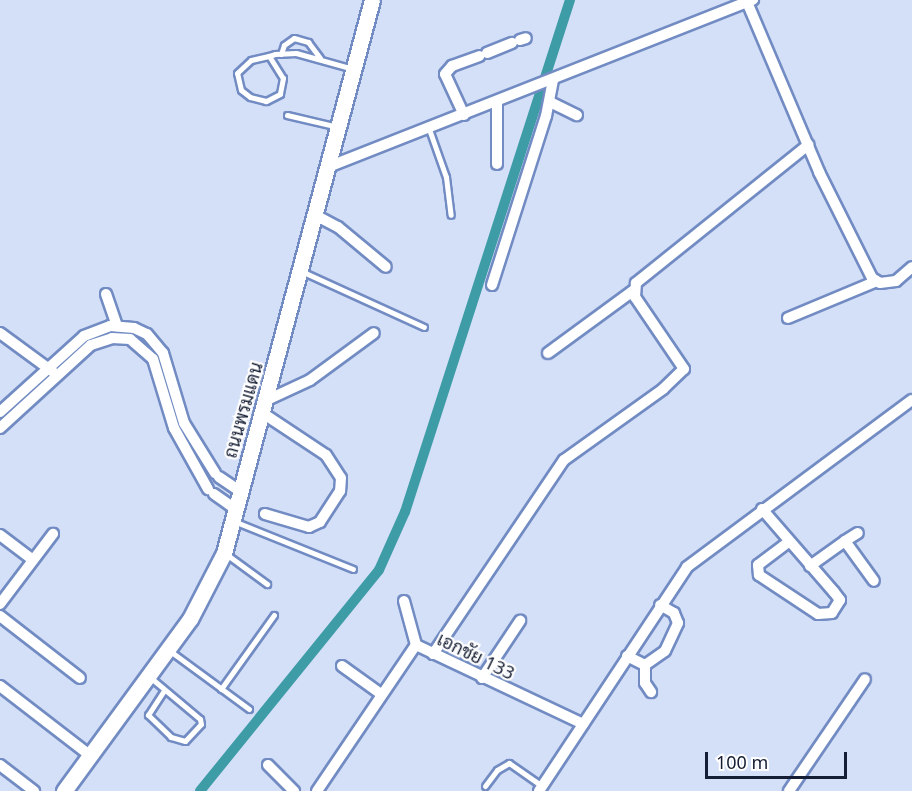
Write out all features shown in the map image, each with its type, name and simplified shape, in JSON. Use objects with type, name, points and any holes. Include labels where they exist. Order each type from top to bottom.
[{"type":"main road","name":"ถนนพรมแดน","points":[[64,791],[190,619],[224,553],[236,516],[240,491],[265,407],[372,0]]},
{"type":"street","points":[[328,167],[750,1],[808,145],[840,217],[877,281]]},
{"type":"street","points":[[464,115],[445,74],[452,66],[519,40]]},
{"type":"street","points":[[492,285],[550,102],[551,81]]},
{"type":"street","points":[[497,102],[497,164]]},
{"type":"street","points":[[550,102],[577,114]]},
{"type":"street","points":[[548,353],[634,290],[636,283],[808,145]]},
{"type":"street","points":[[315,215],[338,227],[386,267]]},
{"type":"street","points":[[788,318],[877,281],[896,280],[912,267]]},
{"type":"street","points":[[434,654],[564,460],[663,389],[684,369],[634,290]]},
{"type":"street","points":[[105,294],[117,326]]},
{"type":"street","points":[[0,428],[3,415],[48,367],[84,336],[117,326],[134,328],[156,343],[163,353],[184,423],[215,473],[240,491]]},
{"type":"street","points":[[0,333],[57,375]]},
{"type":"street","points":[[265,514],[309,527],[320,522],[340,491],[341,478],[326,455],[265,407],[310,380],[374,333]]},
{"type":"street","points":[[3,415],[100,340],[130,339],[153,359],[163,399],[174,428],[209,489],[236,516]]},
{"type":"street","points":[[163,399],[174,394]]},
{"type":"street","points":[[541,788],[687,567],[912,400]]},
{"type":"street","points":[[209,489],[215,473]]},
{"type":"street","points":[[762,510],[840,600],[832,613],[824,616],[765,581],[756,571],[788,542]]},
{"type":"street","points":[[810,566],[858,533]]},
{"type":"street","points":[[0,604],[53,534]]},
{"type":"street","points":[[0,535],[33,560]]},
{"type":"street","points":[[844,542],[874,581]]},
{"type":"street","points":[[404,601],[416,645]]},
{"type":"street","points":[[645,665],[665,651],[678,623],[674,613],[660,605]]},
{"type":"street","points":[[0,616],[80,678]]},
{"type":"street","points":[[482,678],[520,621]]},
{"type":"street","name":"เอกชัย 133","points":[[318,791],[416,645],[583,724]]},
{"type":"street","points":[[627,656],[645,665]]},
{"type":"street","points":[[645,665],[645,683],[651,692]]},
{"type":"street","points":[[342,666],[381,694]]},
{"type":"street","points":[[789,791],[865,679]]},
{"type":"street","points":[[0,686],[91,756]]},
{"type":"street","points":[[0,765],[34,791]]},
{"type":"street","points":[[268,765],[294,791]]},
{"type":"lane","points":[[281,54],[284,45],[294,38],[308,42],[320,58]]},
{"type":"lane","points":[[269,56],[283,78],[280,94],[266,101],[250,97],[241,90],[237,73],[251,60],[269,56],[281,54],[320,58],[354,70]]},
{"type":"lane","points":[[287,114],[338,127]]},
{"type":"lane","points":[[429,129],[446,177],[451,215]]},
{"type":"lane","points":[[301,271],[424,327]]},
{"type":"lane","points":[[236,516],[353,569]]},
{"type":"lane","points":[[224,553],[267,584]]},
{"type":"lane","points":[[221,688],[274,615]]},
{"type":"lane","points":[[168,650],[249,709]]},
{"type":"lane","points":[[149,677],[200,719],[201,724],[185,741],[171,737],[148,715],[164,690]]},
{"type":"lane","points":[[485,786],[497,770],[509,763],[541,788]]},
{"type":"waterway","points":[[200,791],[379,570],[405,512],[570,0]]}]
